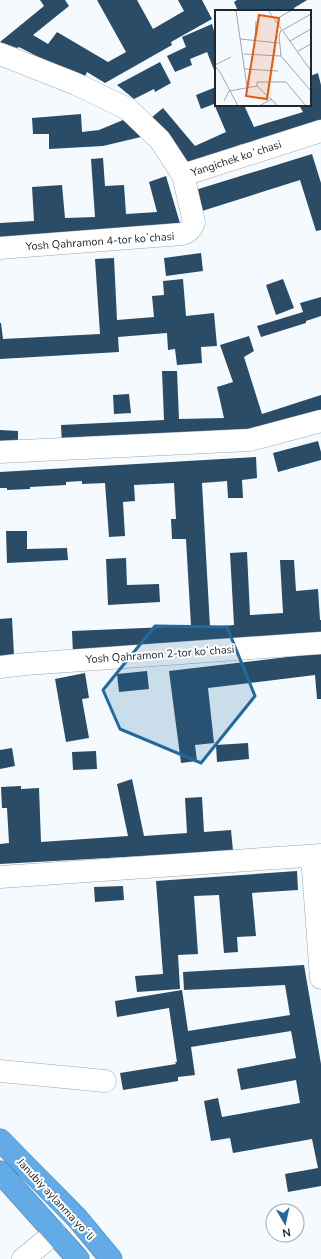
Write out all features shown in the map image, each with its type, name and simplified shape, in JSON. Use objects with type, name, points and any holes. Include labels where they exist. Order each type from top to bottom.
[{"type":"highway","name":"Janubiy aylanma yoʻli","points":[[0,1140],[77,1218],[111,1259]]},
{"type":"highway","name":"Janubiy aylanma yoʻli","points":[[0,1172],[78,1259]]},
{"type":"street","name":"Yangichek koʻchasi","points":[[0,54],[76,84],[128,109],[160,140],[183,175],[321,131]]},
{"type":"street","name":"Yosh Qahramon 4-tor koʼchasi","points":[[0,248],[182,234],[188,232],[193,228],[194,222],[183,175]]},
{"type":"street","points":[[0,452],[250,440],[321,421]]},
{"type":"street","name":"Yosh Qahramon 2-tor koʼchasi","points":[[0,666],[321,643]]},
{"type":"street","points":[[0,877],[316,855],[321,978]]},
{"type":"street","points":[[0,1071],[106,1081]]},
{"type":"street","points":[[22,1259],[55,1233]]},
{"type":"highlighted area","points":[[155,626],[227,627],[255,696],[201,763],[120,729],[103,690]]},
{"type":"building","points":[[40,0],[65,0],[69,6],[33,35],[48,44],[57,32],[108,62],[126,52],[97,0],[137,0],[153,29],[184,11],[178,0],[202,0],[212,19],[171,42],[172,45],[105,83],[87,72],[83,80],[19,47],[17,48],[0,42],[44,6]]},
{"type":"building","points":[[237,0],[307,0],[294,8],[295,10],[238,10],[234,2]]},
{"type":"building","points":[[212,24],[215,30],[215,72],[207,52],[190,59],[192,65],[175,72],[167,56],[186,47],[182,37]]},
{"type":"building","points":[[160,62],[171,83],[155,92],[154,89],[134,99],[117,85]]},
{"type":"building","points":[[318,73],[321,85],[321,121],[245,151],[242,144],[196,161],[187,161],[151,118],[163,108],[195,146],[226,132],[214,104],[201,109],[196,95],[215,87],[215,106],[244,106],[254,127],[303,112],[300,106],[311,106],[311,76]]},
{"type":"building","points":[[81,114],[82,132],[99,130],[123,120],[145,136],[103,146],[49,149],[49,134],[33,134],[32,118]]},
{"type":"building","points":[[312,154],[321,183],[321,230],[316,231],[300,180],[199,212],[192,191]]},
{"type":"building","points":[[103,158],[105,186],[124,185],[126,214],[157,212],[149,182],[166,176],[182,230],[0,242],[0,223],[34,221],[32,187],[62,185],[65,218],[95,217],[91,159]]},
{"type":"building","points":[[201,253],[203,271],[166,276],[164,258]]},
{"type":"building","points":[[114,258],[117,320],[154,317],[152,296],[164,295],[163,281],[183,279],[186,316],[214,313],[217,346],[201,347],[202,363],[177,365],[175,349],[168,350],[167,333],[118,337],[119,352],[0,359],[0,323],[3,339],[100,334],[95,259]]},
{"type":"building","points":[[283,279],[294,308],[276,315],[266,285]]},
{"type":"building","points":[[321,297],[321,316],[306,321],[306,323],[261,337],[257,326],[303,312],[300,303]]},
{"type":"building","points":[[249,336],[254,351],[244,357],[262,414],[321,395],[321,415],[250,437],[62,446],[61,425],[164,420],[162,371],[177,371],[179,419],[224,418],[217,387],[233,382],[220,345]]},
{"type":"building","points":[[129,394],[131,413],[114,414],[113,395]]},
{"type":"building","points":[[0,430],[18,431],[18,445],[0,445]]},
{"type":"building","points":[[318,441],[321,452],[321,460],[278,472],[273,453]]},
{"type":"building","points":[[256,457],[257,478],[242,480],[243,498],[228,498],[227,481],[202,483],[210,627],[234,625],[230,553],[247,552],[250,615],[283,613],[280,560],[294,560],[296,591],[318,589],[321,639],[73,654],[72,631],[191,626],[186,539],[172,539],[171,519],[176,519],[174,483],[134,485],[135,501],[123,502],[125,536],[109,537],[105,483],[82,484],[82,481],[66,482],[66,485],[7,490],[7,488],[0,488],[0,472]]},
{"type":"building","points":[[6,531],[27,531],[27,549],[67,548],[68,560],[7,563]]},
{"type":"building","points":[[126,558],[127,585],[159,584],[160,602],[108,605],[106,559]]},
{"type":"building","points":[[12,618],[14,655],[0,656],[0,619]]},
{"type":"building","points":[[321,653],[321,699],[317,699],[315,675],[208,688],[214,743],[195,745],[197,761],[181,763],[169,671]]},
{"type":"building","points":[[147,671],[149,689],[119,692],[117,674]]},
{"type":"building","points":[[85,673],[89,698],[82,699],[89,738],[66,742],[55,679]]},
{"type":"building","points":[[248,743],[249,759],[217,762],[216,745]]},
{"type":"building","points":[[12,748],[15,766],[0,769],[0,750]]},
{"type":"building","points":[[96,751],[97,769],[73,770],[72,752]]},
{"type":"building","points":[[132,779],[144,836],[187,833],[185,798],[202,797],[204,832],[231,830],[233,851],[0,864],[0,844],[9,843],[7,808],[2,808],[1,787],[21,786],[21,789],[39,788],[41,842],[128,836],[117,784]]},
{"type":"building","points":[[297,871],[298,890],[252,893],[256,936],[237,937],[238,952],[224,953],[219,895],[194,896],[198,954],[178,955],[180,989],[137,992],[135,976],[163,974],[156,881]]},
{"type":"building","points":[[123,886],[124,900],[95,902],[94,887]]},
{"type":"building","points":[[304,965],[321,1064],[321,1186],[288,1192],[285,1174],[318,1168],[312,1139],[233,1153],[230,1138],[211,1141],[204,1101],[218,1098],[222,1117],[300,1103],[296,1080],[241,1090],[237,1069],[296,1058],[291,1031],[191,1047],[195,1075],[178,1077],[178,1081],[123,1090],[120,1073],[176,1064],[175,1062],[177,1062],[169,1008],[117,1017],[115,1001],[182,990],[188,1031],[290,1015],[285,985],[184,990],[183,972]]}]
